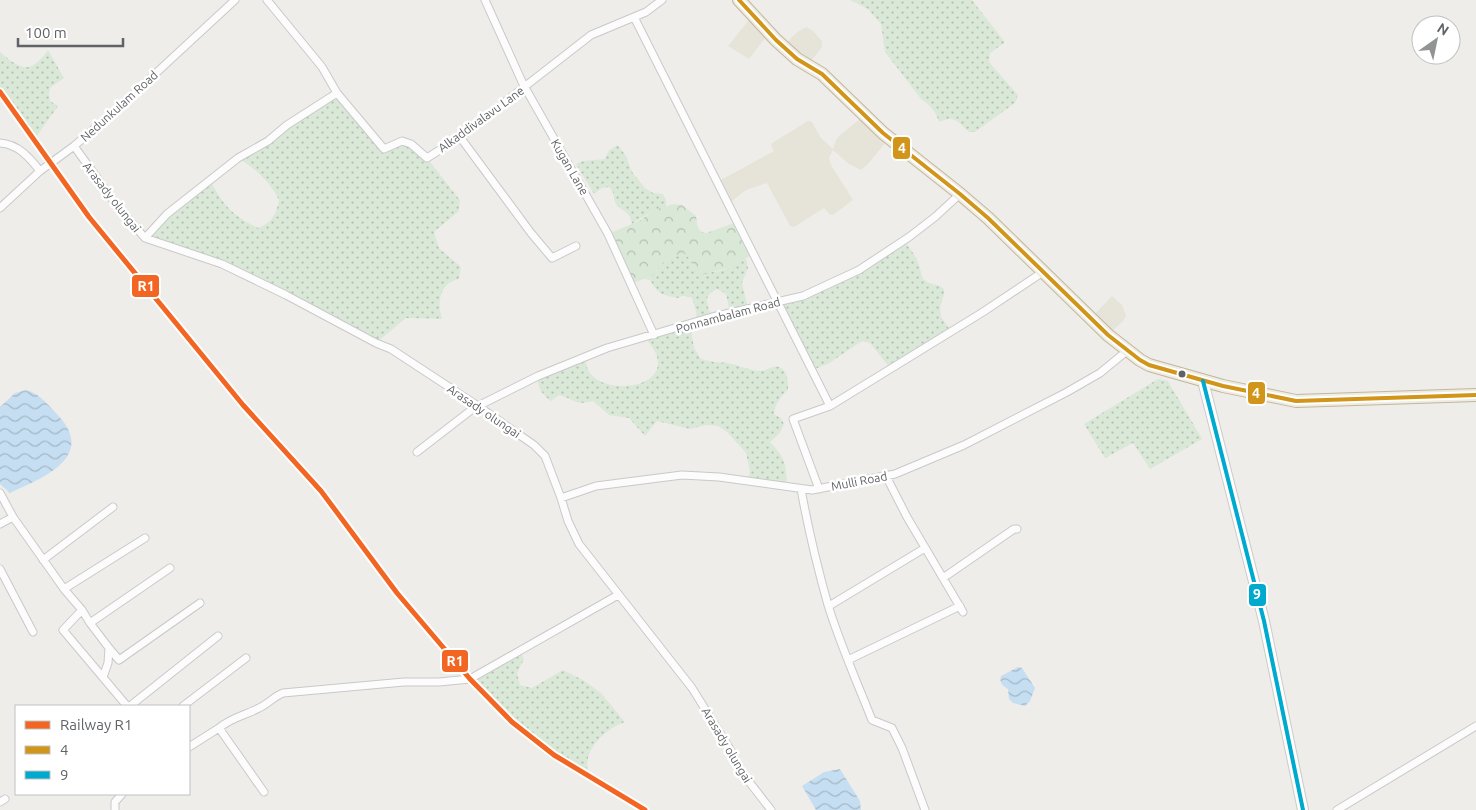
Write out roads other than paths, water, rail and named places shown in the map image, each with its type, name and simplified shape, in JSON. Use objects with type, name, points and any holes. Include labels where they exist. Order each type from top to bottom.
[{"type":"highway","points":[[739,0],[776,40],[797,59],[822,74],[884,132],[988,218],[1108,335],[1150,365],[1203,381],[1296,401],[1476,395]]},
{"type":"street","name":"Nedunkulam Road","points":[[0,208],[40,171],[74,146],[115,111],[235,0]]},
{"type":"street","name":"Alkaddivalavu Lane","points":[[267,0],[322,66],[337,92],[384,149],[402,141],[411,144],[427,158],[460,137],[591,35],[646,12],[662,0]]},
{"type":"street","name":"Kugan Lane","points":[[485,0],[525,87],[608,234],[654,336]]},
{"type":"street","points":[[634,17],[830,406]]},
{"type":"street","points":[[145,238],[167,214],[238,158],[268,141],[287,124],[337,92]]},
{"type":"street","points":[[460,137],[531,233],[552,258],[576,246]]},
{"type":"street","points":[[0,143],[8,143],[28,155],[40,171]]},
{"type":"street","name":"Arasady olungai","points":[[74,146],[118,207],[145,238],[222,264],[391,349],[534,444],[545,456],[562,498],[568,522],[579,544],[692,688],[733,754],[737,766],[770,810]]},
{"type":"street","name":"Ponnambalam Road","points":[[417,452],[477,405],[538,376],[607,348],[654,336],[712,317],[803,296],[859,270],[935,217],[960,194]]},
{"type":"street","points":[[819,489],[793,419],[830,406],[983,312],[1043,272]]},
{"type":"street","name":"Mulli Road","points":[[562,498],[596,486],[682,475],[719,477],[819,489],[895,474],[964,445],[1067,392],[1100,373],[1128,350]]},
{"type":"street","points":[[1203,381],[1264,621],[1303,810]]},
{"type":"street","points":[[848,660],[961,609],[906,517],[886,476]]},
{"type":"street","points":[[801,488],[808,527],[829,606],[848,660],[872,720],[892,728],[902,748],[925,810]]},
{"type":"street","points":[[0,493],[13,517],[43,560],[119,660],[200,603]]},
{"type":"street","points":[[43,560],[113,507]]},
{"type":"street","points":[[0,524],[13,517]]},
{"type":"street","points":[[943,578],[1017,529]]},
{"type":"street","points":[[64,589],[145,538]]},
{"type":"street","points":[[829,606],[925,548]]},
{"type":"street","points":[[90,623],[170,568]]},
{"type":"street","points":[[0,569],[33,632]]},
{"type":"street","points":[[190,746],[230,719],[261,708],[275,696],[283,693],[404,682],[439,682],[470,679],[618,595]]},
{"type":"street","points":[[82,610],[63,630],[128,705]]},
{"type":"street","points":[[130,705],[218,636]]},
{"type":"street","points":[[103,677],[108,663],[109,648]]},
{"type":"street","points":[[184,705],[246,658]]},
{"type":"street","points":[[1337,810],[1476,726]]},
{"type":"street","points":[[219,728],[264,792]]},
{"type":"street","points":[[115,810],[115,802],[121,795]]},
{"type":"water","points":[[26,390],[39,396],[56,413],[68,428],[71,441],[69,453],[62,463],[38,480],[10,493],[0,484],[0,407],[15,393]]},
{"type":"water","points":[[1018,667],[1022,668],[1035,688],[1030,701],[1025,706],[1013,703],[1009,699],[1008,689],[1001,682],[1001,676]]},
{"type":"water","points":[[840,769],[860,801],[861,810],[816,810],[802,786],[824,772]]},
{"type":"rail line","name":"R1","points":[[0,92],[89,217],[243,405],[321,491],[397,593],[470,679],[512,722],[554,755],[645,810]]}]
